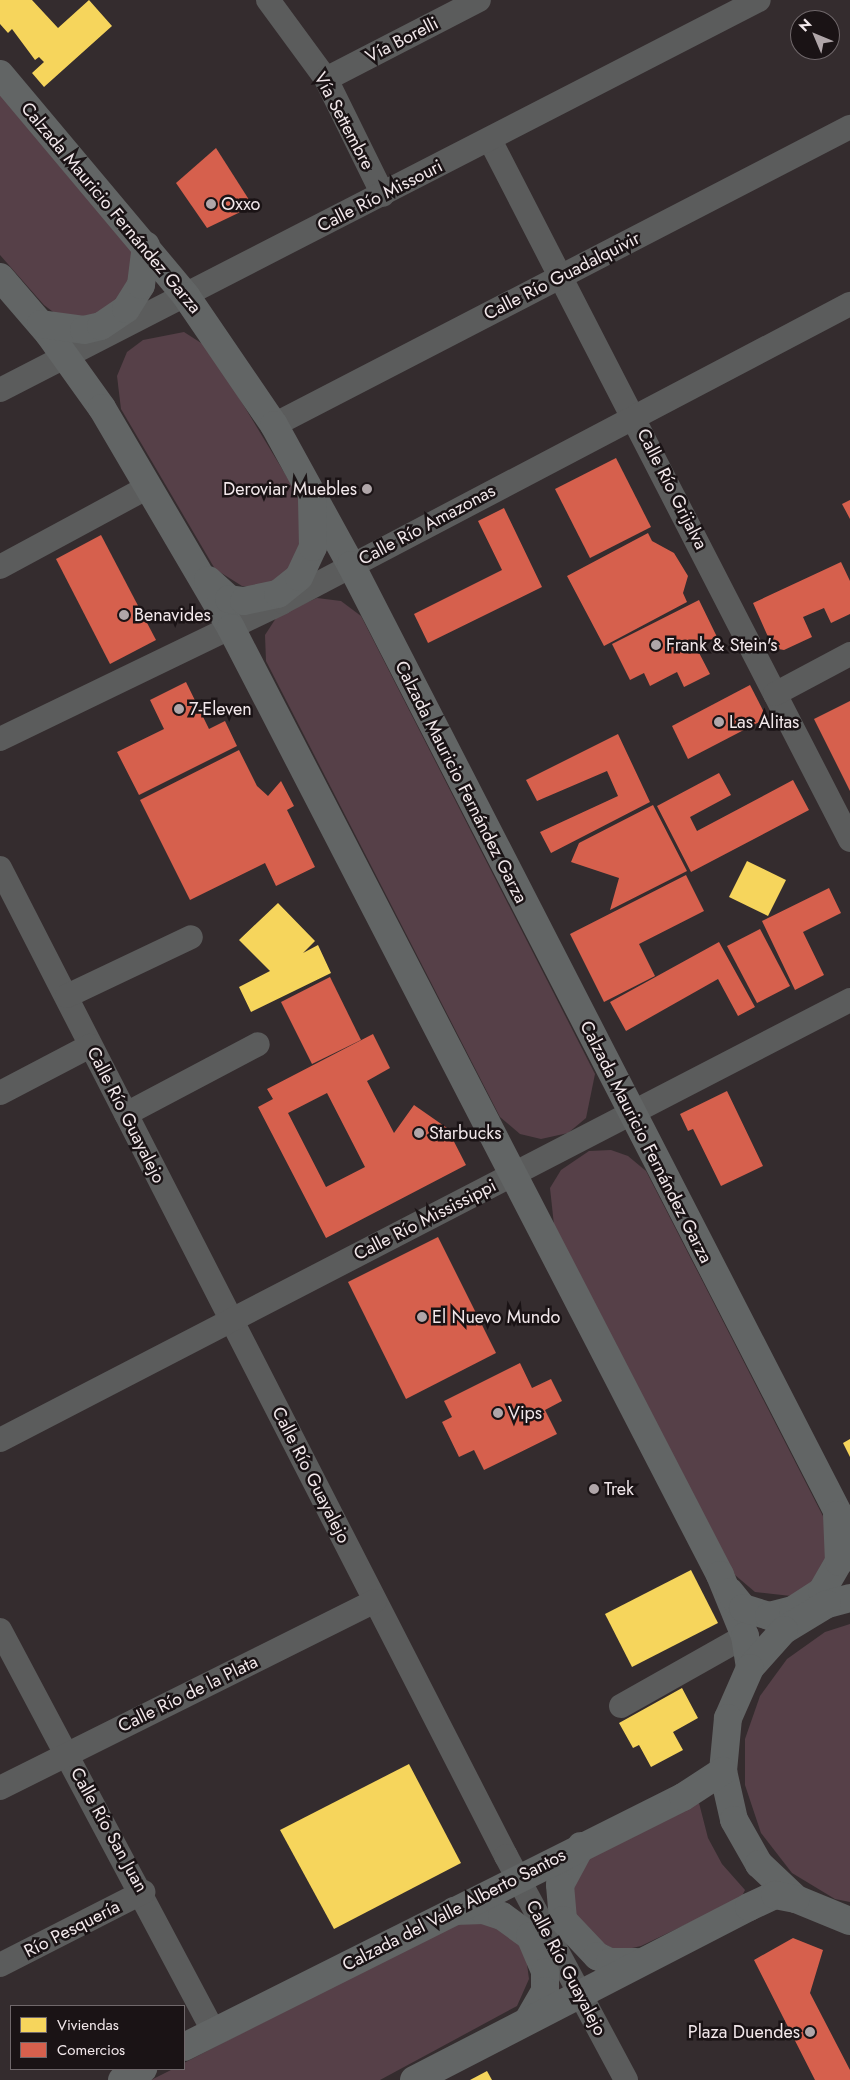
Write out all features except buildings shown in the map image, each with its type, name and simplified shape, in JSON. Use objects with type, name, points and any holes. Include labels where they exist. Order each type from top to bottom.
[{"type":"main road","name":"Calzada Mauricio Fernández Garza","points":[[0,74],[186,296],[274,425],[351,565],[850,1536]]},
{"type":"main road","points":[[40,324],[84,330],[120,313],[141,285],[146,246]]},
{"type":"main road","points":[[0,277],[65,355],[150,486],[231,628],[720,1576],[745,1636],[750,1668]]},
{"type":"main road","points":[[196,565],[215,590],[229,599],[263,600],[278,594],[299,577],[310,562],[312,495]]},
{"type":"main road","points":[[720,1576],[743,1608],[769,1616],[793,1610],[822,1591],[835,1573],[840,1547],[835,1505]]},
{"type":"main road","points":[[796,1899],[759,1864],[734,1820],[723,1771],[728,1718],[750,1668],[784,1630],[827,1604],[850,1598]]},
{"type":"main road","name":"Calzada del Valle Alberto Santos","points":[[185,2047],[582,1845],[683,1797],[723,1771]]},
{"type":"main road","points":[[582,1845],[560,1885],[563,1920],[597,1956],[610,1962],[636,1962]]},
{"type":"main road","points":[[414,2080],[636,1962],[775,1895],[796,1899],[850,1922]]},
{"type":"main road","points":[[453,1910],[483,1910],[502,1916],[530,1936],[545,1972],[544,1990],[528,2021]]},
{"type":"main road","points":[[122,2080],[141,2070]]},
{"type":"street","name":"Vía Settembre","points":[[268,0],[326,79],[382,195]]},
{"type":"street","name":"Vía Borelli","points":[[326,79],[479,0]]},
{"type":"street","name":"Calle Río Missouri","points":[[0,390],[65,355],[186,296],[490,140],[759,0]]},
{"type":"street","name":"Calle Río Guadalquivir","points":[[274,425],[850,127]]},
{"type":"street","name":"Calle Río Grijalva","points":[[490,140],[634,414],[850,840]]},
{"type":"street","name":"Calle Río Amazonas","points":[[0,739],[231,628],[634,414],[850,304]]},
{"type":"street","points":[[0,567],[150,486]]},
{"type":"street","points":[[775,694],[850,654]]},
{"type":"street","name":"Calle Río Guayalejo","points":[[0,868],[518,1878],[626,2080]]},
{"type":"street","points":[[67,996],[190,937]]},
{"type":"street","name":"Calle Río Mississippi","points":[[0,1440],[850,1000]]},
{"type":"street","points":[[126,1114],[258,1044]]},
{"type":"street","points":[[0,1093],[90,1046]]},
{"type":"street","name":"Calle Río de la Plata","points":[[0,1788],[375,1600]]},
{"type":"street","name":"Calle Río San Juan","points":[[0,1630],[143,1892],[214,2032]]},
{"type":"street","points":[[621,1706],[745,1636]]},
{"type":"street","name":"Río Pesquería","points":[[0,1965],[143,1892]]},
{"type":"shaded area","points":[[0,90],[132,247],[138,274],[111,316],[65,321],[44,305],[0,255]]},
{"type":"shaded area","points":[[184,332],[209,348],[310,515],[288,577],[262,587],[242,586],[215,569],[121,409],[117,376],[127,352],[143,340]]},
{"type":"shaded area","points":[[317,598],[341,601],[361,616],[595,1074],[586,1118],[568,1133],[541,1139],[520,1134],[500,1117],[266,661],[265,635],[278,615]]},
{"type":"shaded area","points":[[611,1150],[628,1156],[646,1171],[827,1524],[827,1564],[813,1584],[791,1596],[755,1592],[735,1575],[554,1225],[550,1188],[561,1170],[589,1151]]},
{"type":"shaded area","points":[[850,1624],[850,1902],[835,1899],[792,1873],[761,1833],[745,1785],[745,1739],[760,1696],[787,1659],[825,1632]]},
{"type":"shaded area","points":[[699,1803],[708,1838],[722,1864],[745,1890],[741,1898],[641,1946],[619,1951],[573,1930],[561,1889],[583,1855]]},
{"type":"shaded area","points":[[485,1918],[525,1949],[529,1979],[517,2006],[380,2080],[151,2080],[171,2070],[185,2070],[185,2062],[461,1919]]},
{"type":"place","name":"Oxxo","points":[[211,204]]},
{"type":"place","name":"Deroviar Muebles","points":[[367,489]]},
{"type":"place","name":"Benavides","points":[[124,615]]},
{"type":"place","name":"Frank & Stein's","points":[[656,645]]},
{"type":"place","name":"7-Eleven","points":[[179,709]]},
{"type":"place","name":"Las Alitas","points":[[719,722]]},
{"type":"place","name":"Starbucks","points":[[419,1133]]},
{"type":"place","name":"El Nuevo Mundo","points":[[422,1317]]},
{"type":"place","name":"Vips","points":[[498,1413]]},
{"type":"place","name":"Trek","points":[[594,1489]]},
{"type":"place","name":"Plaza Duendes","points":[[810,2032]]}]
